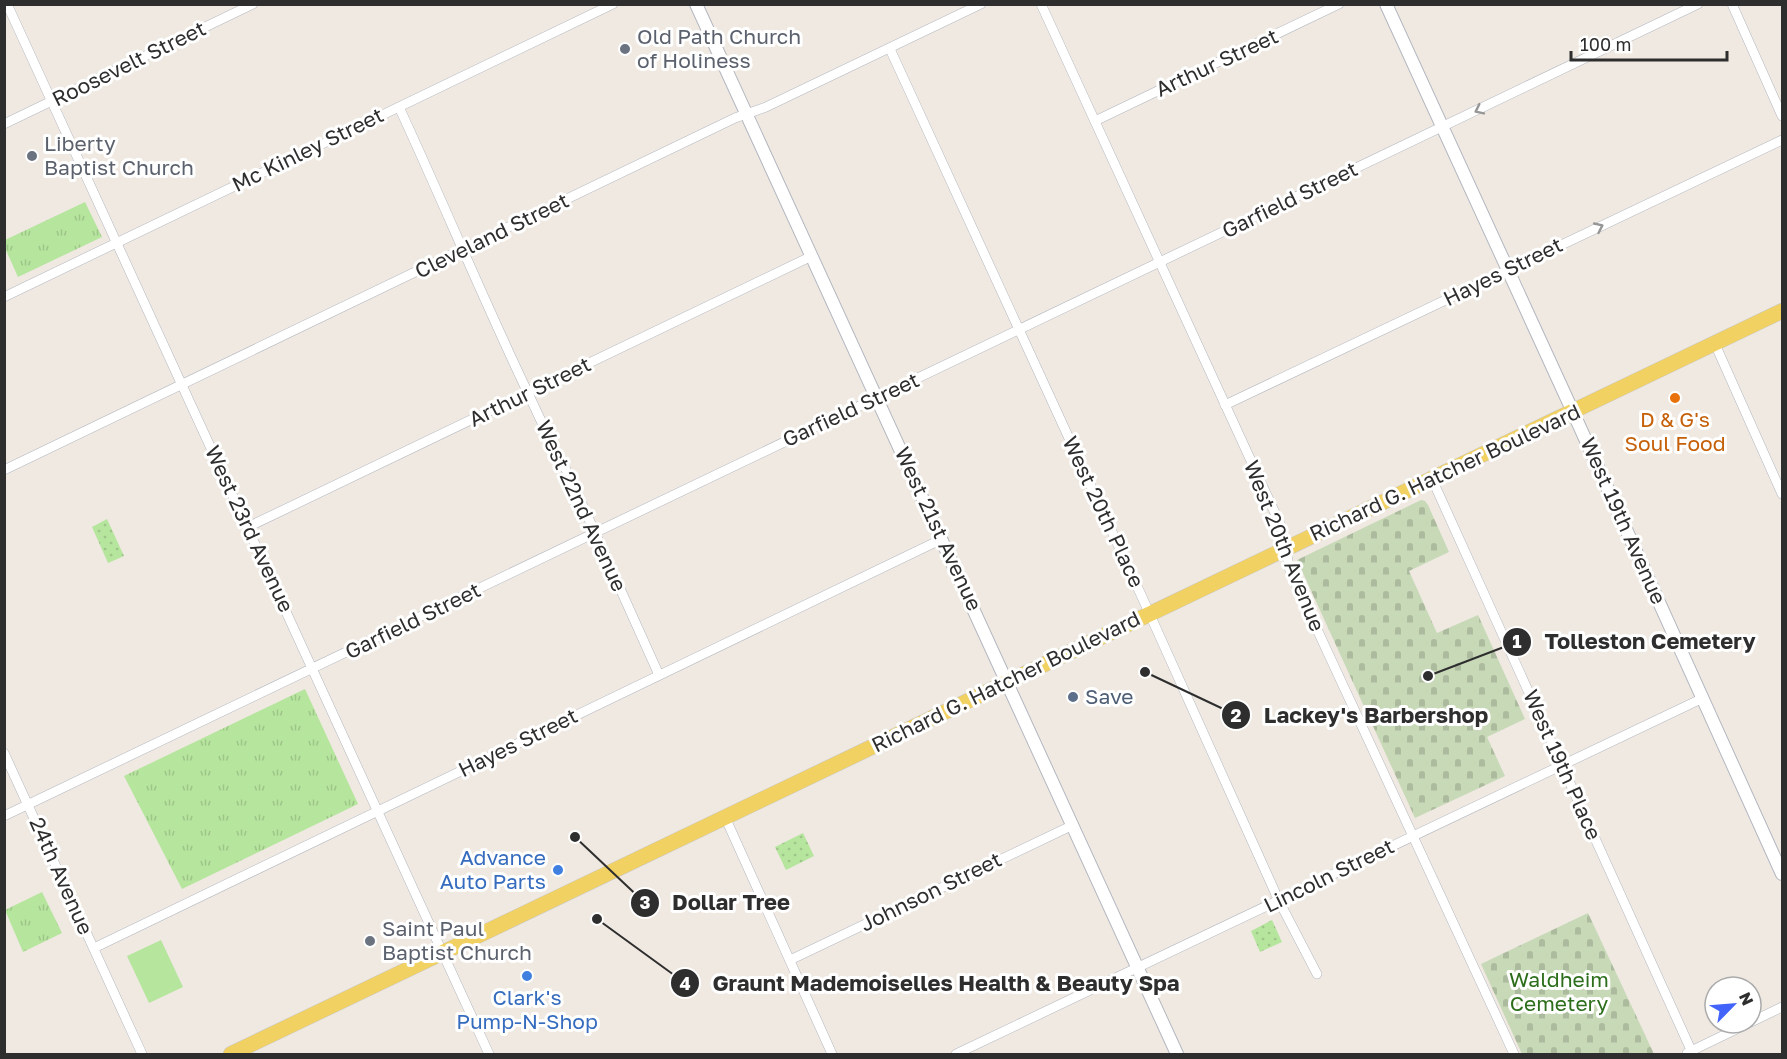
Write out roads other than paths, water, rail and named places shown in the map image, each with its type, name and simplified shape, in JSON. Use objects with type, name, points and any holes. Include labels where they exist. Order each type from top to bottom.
[{"type":"main road","name":"Richard G. Hatcher Boulevard","points":[[231,1054],[1782,311]]},
{"type":"street","name":"West 23rd Avenue","points":[[7,4],[489,1054]]},
{"type":"street","name":"Roosevelt Street","points":[[4,124],[253,4]]},
{"type":"street","name":"Mc Kinley Street","points":[[4,297],[613,4]]},
{"type":"street","name":"West 21st Avenue","points":[[696,4],[1178,1054]]},
{"type":"street","name":"Cleveland Street","points":[[4,470],[981,4]]},
{"type":"street","name":"West 20th Avenue","points":[[1041,4],[1281,526],[1290,572],[1514,1054]]},
{"type":"street","name":"Arthur Street","points":[[1095,121],[1339,4]]},
{"type":"street","name":"West 19th Avenue","points":[[1386,4],[1782,874]]},
{"type":"street","name":"Garfield Street","points":[[4,816],[1698,4]]},
{"type":"street","points":[[1732,4],[1782,116]]},
{"type":"street","name":"West 20th Place","points":[[890,49],[1279,901],[1317,974]]},
{"type":"street","name":"West 22nd Avenue","points":[[399,107],[514,367],[553,449],[569,475],[659,675]]},
{"type":"street","name":"Hayes Street","points":[[1225,405],[1782,140]]},
{"type":"street","name":"Arthur Street","points":[[248,527],[812,256]]},
{"type":"street","points":[[1715,344],[1782,494]]},
{"type":"street","name":"West 19th Place","points":[[1432,479],[1562,764],[1689,1052],[1724,1035]]},
{"type":"street","name":"Hayes Street","points":[[93,948],[942,539]]},
{"type":"street","name":"Lincoln Street","points":[[956,1054],[1702,698]]},
{"type":"street","name":"24th Avenue","points":[[4,753],[142,1054]]},
{"type":"street","points":[[725,817],[832,1054]]},
{"type":"street","name":"Johnson Street","points":[[790,960],[1073,825]]},
{"type":"street","points":[[1763,1016],[1782,1007]]},
{"type":"place","name":"Old Path Church of Holiness","points":[[625,49]]},
{"type":"place","name":"Liberty Baptist Church","points":[[32,156]]},
{"type":"place","name":"D & G's Soul Food","points":[[1675,398]]},
{"type":"place","name":"Lackey's Barbershop","points":[[1145,672]]},
{"type":"place","name":"Tolleston Cemetery","points":[[1428,676]]},
{"type":"place","name":"Save","points":[[1073,697]]},
{"type":"place","name":"Dollar Tree","points":[[575,837]]},
{"type":"place","name":"Advance Auto Parts","points":[[558,870]]},
{"type":"place","name":"Graunt Mademoiselles Health & Beauty Spa","points":[[597,919]]},
{"type":"place","name":"Saint Paul Baptist Church","points":[[370,941]]},
{"type":"place","name":"Clark's Pump-N-Shop","points":[[527,976]]},
{"type":"park label","name":"Waldheim Cemetery","points":[[1559,992]]}]
